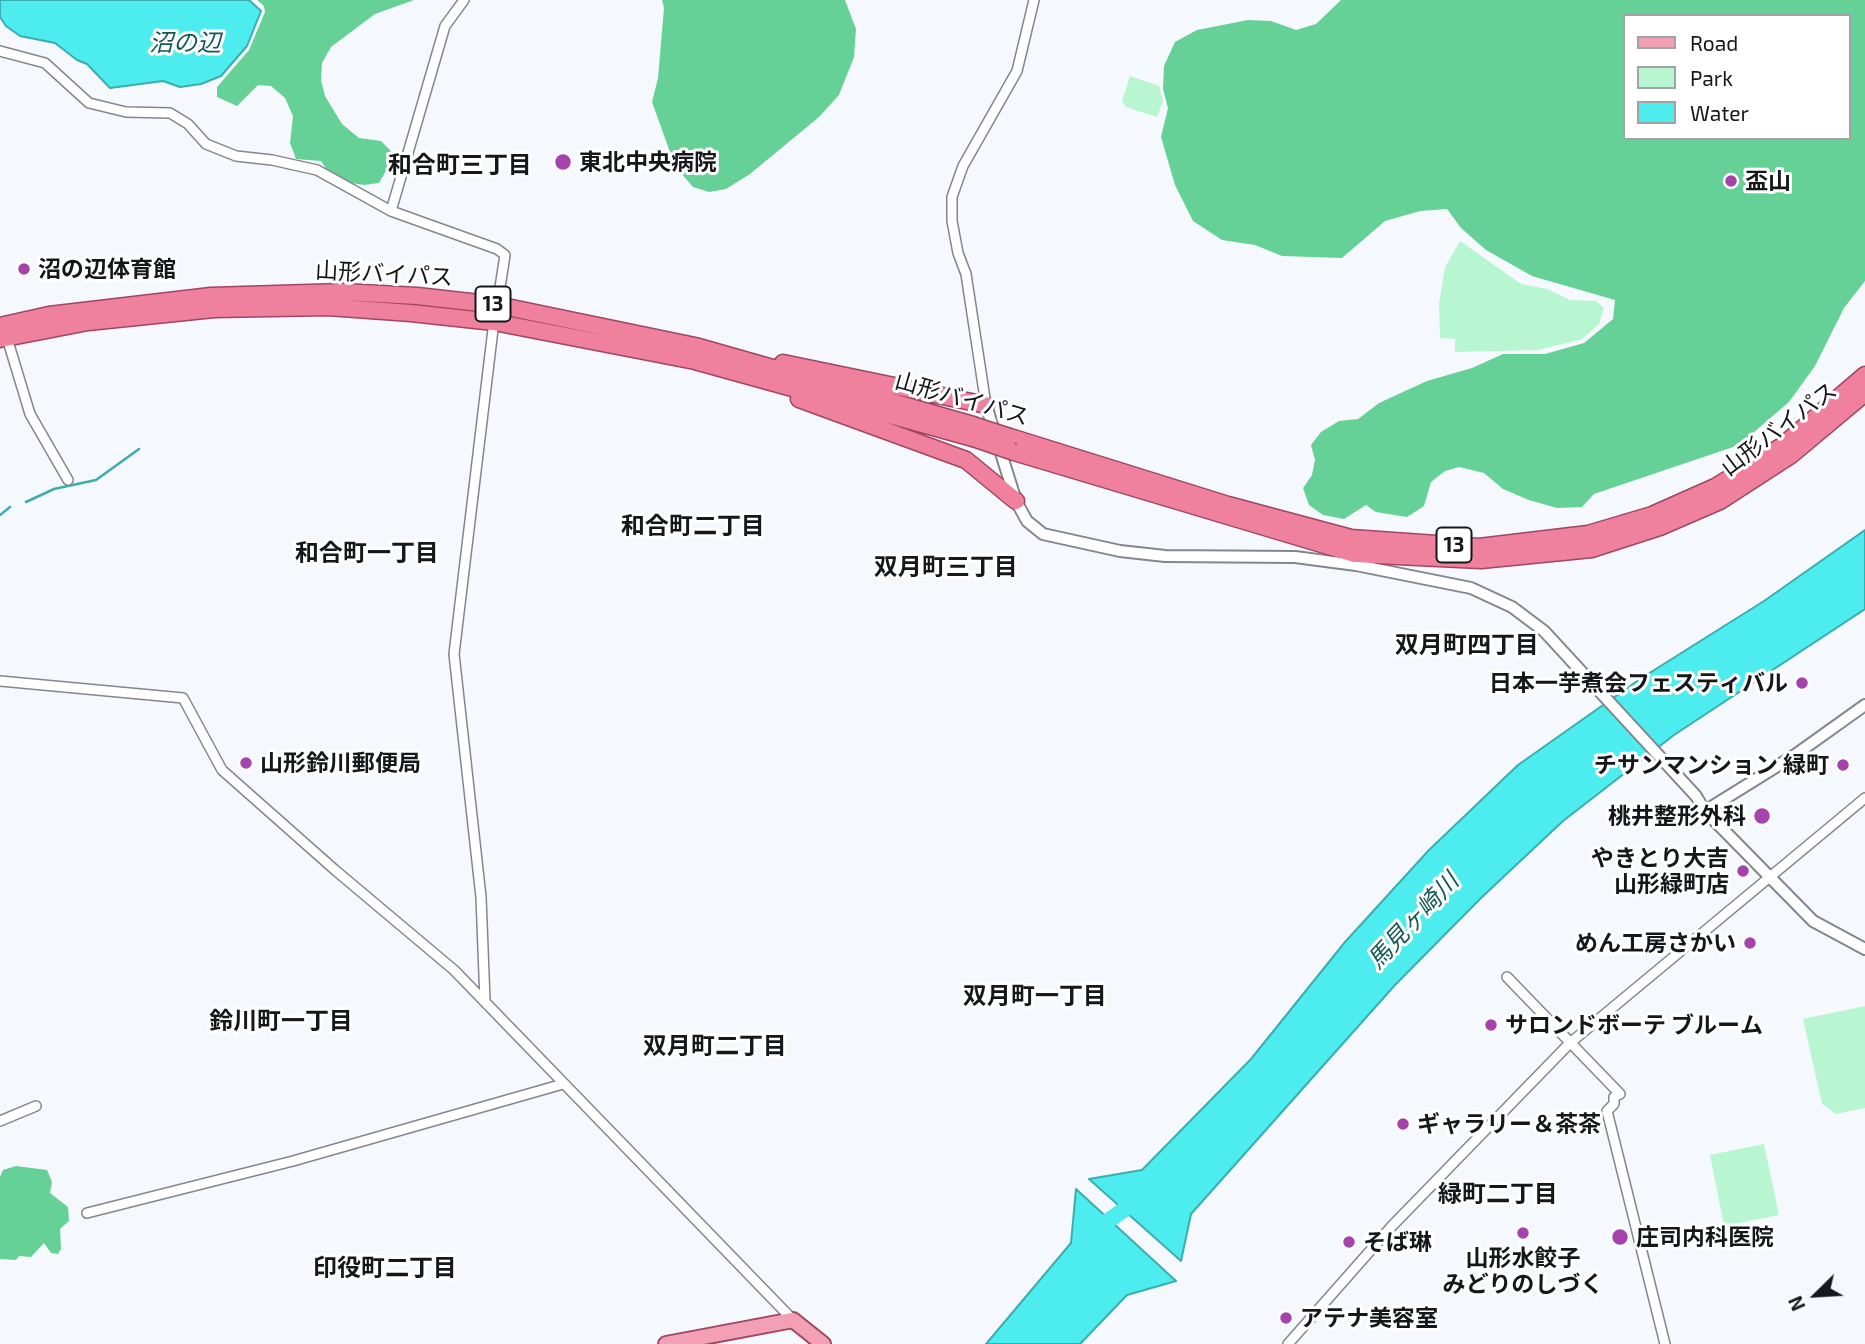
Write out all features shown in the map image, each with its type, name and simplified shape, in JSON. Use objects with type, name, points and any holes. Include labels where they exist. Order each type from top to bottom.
[{"type":"highway","name":"山形バイパス","points":[[3,334],[105,308],[273,293],[343,292],[497,305],[695,353],[973,432],[1355,554],[1481,560],[1592,549],[1672,522],[1720,500],[1791,455],[1865,393]]},
{"type":"highway","name":"山形バイパス","points":[[3,334],[101,320],[214,309],[328,307],[494,322],[695,353]]},
{"type":"highway","points":[[695,353],[986,405]]},
{"type":"highway","points":[[695,353],[965,460],[1016,501]]},
{"type":"highway","name":"山形バイパス","points":[[1012,444],[1351,538],[1479,547],[1588,534],[1653,515],[1702,493],[1782,446],[1865,375]]},
{"type":"main road","points":[[666,1344],[793,1320],[823,1344]]},
{"type":"street","points":[[391,211],[445,26],[464,0]]},
{"type":"street","points":[[1034,0],[1017,71],[962,166],[952,197],[952,221],[966,274],[986,405],[1016,501],[1027,521],[1043,534],[1069,541],[1165,556],[1294,557],[1414,574],[1471,588],[1512,607],[1544,631],[1696,796],[1705,811],[1813,921],[1865,949]]},
{"type":"street","points":[[0,51],[45,64],[89,103],[126,112],[170,113],[188,124],[206,144],[236,156],[272,160],[317,170],[391,211],[497,249],[505,256],[494,322],[454,654],[481,897],[485,1001]]},
{"type":"street","points":[[3,334],[30,414],[68,480]]},
{"type":"street","points":[[0,681],[183,698],[222,770],[454,970],[793,1320]]},
{"type":"street","points":[[1705,811],[1795,755],[1865,705]]},
{"type":"street","points":[[1288,1344],[1392,1226],[1570,1043],[1865,797]]},
{"type":"street","points":[[1507,977],[1620,1094],[1614,1097],[1614,1104],[1607,1111],[1665,1344]]},
{"type":"street","points":[[87,1213],[306,1157],[563,1084]]},
{"type":"street","points":[[0,1121],[36,1106]]},
{"type":"green space","points":[[257,0],[414,0],[375,14],[331,47],[322,63],[321,80],[325,96],[342,124],[359,138],[381,141],[395,155],[379,183],[364,185],[345,182],[331,176],[321,161],[296,159],[290,143],[293,116],[285,98],[271,86],[258,85],[237,106],[217,97],[217,87],[249,50],[265,12],[264,6]]},
{"type":"green space","points":[[662,0],[845,0],[856,29],[854,57],[839,95],[819,117],[750,174],[726,189],[709,192],[693,187],[675,166],[652,102],[658,78],[664,8]]},
{"type":"green space","points":[[1341,0],[1865,0],[1865,281],[1844,308],[1815,366],[1789,402],[1739,445],[1594,494],[1582,507],[1557,508],[1529,500],[1503,489],[1484,473],[1459,467],[1445,471],[1431,482],[1424,506],[1407,517],[1376,512],[1366,505],[1344,519],[1323,515],[1309,505],[1303,488],[1312,475],[1315,460],[1311,445],[1321,432],[1339,421],[1358,419],[1379,403],[1427,381],[1472,368],[1503,354],[1545,354],[1584,343],[1613,319],[1615,300],[1532,276],[1486,250],[1461,228],[1447,209],[1420,211],[1385,221],[1342,258],[1282,256],[1255,245],[1222,240],[1193,221],[1175,185],[1161,137],[1168,108],[1163,89],[1164,66],[1175,42],[1197,30],[1248,20],[1271,21],[1296,30],[1316,24]]},
{"type":"green space","points":[[1130,76],[1159,86],[1163,101],[1157,117],[1126,107],[1122,101]]},
{"type":"green space","points":[[1460,241],[1521,284],[1547,289],[1570,300],[1596,301],[1604,308],[1599,324],[1582,339],[1538,350],[1455,352],[1455,339],[1440,338],[1439,304],[1445,267]]},
{"type":"green space","points":[[1865,1006],[1865,1108],[1836,1114],[1822,1104],[1803,1019]]},
{"type":"green space","points":[[1764,1144],[1779,1215],[1724,1226],[1710,1155]]},
{"type":"green space","points":[[16,1166],[47,1170],[52,1182],[50,1193],[68,1207],[69,1221],[60,1229],[61,1249],[58,1254],[51,1253],[44,1243],[31,1257],[0,1259],[0,1177],[3,1170]]},
{"type":"water","name":"沼の辺","points":[[0,0],[249,0],[261,11],[247,46],[221,76],[201,84],[180,87],[163,81],[110,88],[87,64],[77,60],[55,43],[20,36],[6,26],[0,17]]},
{"type":"water","points":[[1865,530],[1865,609],[1674,735],[1563,821],[1481,898],[1395,985],[1191,1214],[1181,1261],[1089,1179],[1142,1170],[1251,1059],[1345,942],[1429,850],[1518,765],[1640,679],[1764,601]]},
{"type":"water","points":[[1076,1189],[1176,1281],[1127,1295],[1080,1344],[986,1344],[1071,1243]]},
{"type":"waterway","points":[[26,502],[54,489],[96,480],[139,449]]},
{"type":"waterway","points":[[0,515],[10,507]]},
{"type":"waterway","name":"馬見ヶ崎川","points":[[1096,1237],[1108,1221],[1139,1199]]},
{"type":"place","name":"東北中央病院","points":[[563,162]]},
{"type":"place","name":"盃山","points":[[1731,181]]},
{"type":"place","name":"沼の辺体育館","points":[[24,269]]},
{"type":"place","name":"日本一芋煮会フェスティバル","points":[[1802,683]]},
{"type":"place","name":"山形鈴川郵便局","points":[[246,763]]},
{"type":"place","name":"チサンマンション 緑町","points":[[1843,765]]},
{"type":"place","name":"桃井整形外科","points":[[1762,816]]},
{"type":"place","name":"やきとり大吉 山形緑町店","points":[[1743,871]]},
{"type":"place","name":"めん工房さかい","points":[[1750,943]]},
{"type":"place","name":"サロンドボーテ ブルーム","points":[[1491,1025]]},
{"type":"place","name":"ギャラリー＆茶茶","points":[[1403,1124]]},
{"type":"place","name":"山形水餃子 みどりのしづく","points":[[1523,1233]]},
{"type":"place","name":"庄司内科医院","points":[[1620,1237]]},
{"type":"place","name":"そば琳","points":[[1349,1242]]},
{"type":"place","name":"アテナ美容室","points":[[1286,1318]]},
{"type":"district","name":"和合町三丁目","points":[[460,165]]},
{"type":"district","name":"和合町二丁目","points":[[693,526]]},
{"type":"district","name":"和合町一丁目","points":[[367,553]]},
{"type":"district","name":"双月町三丁目","points":[[946,567]]},
{"type":"district","name":"双月町四丁目","points":[[1467,645]]},
{"type":"district","name":"双月町一丁目","points":[[1035,996]]},
{"type":"district","name":"鈴川町一丁目","points":[[281,1021]]},
{"type":"district","name":"双月町二丁目","points":[[715,1046]]},
{"type":"district","name":"緑町二丁目","points":[[1498,1194]]},
{"type":"district","name":"印役町二丁目","points":[[385,1268]]}]
